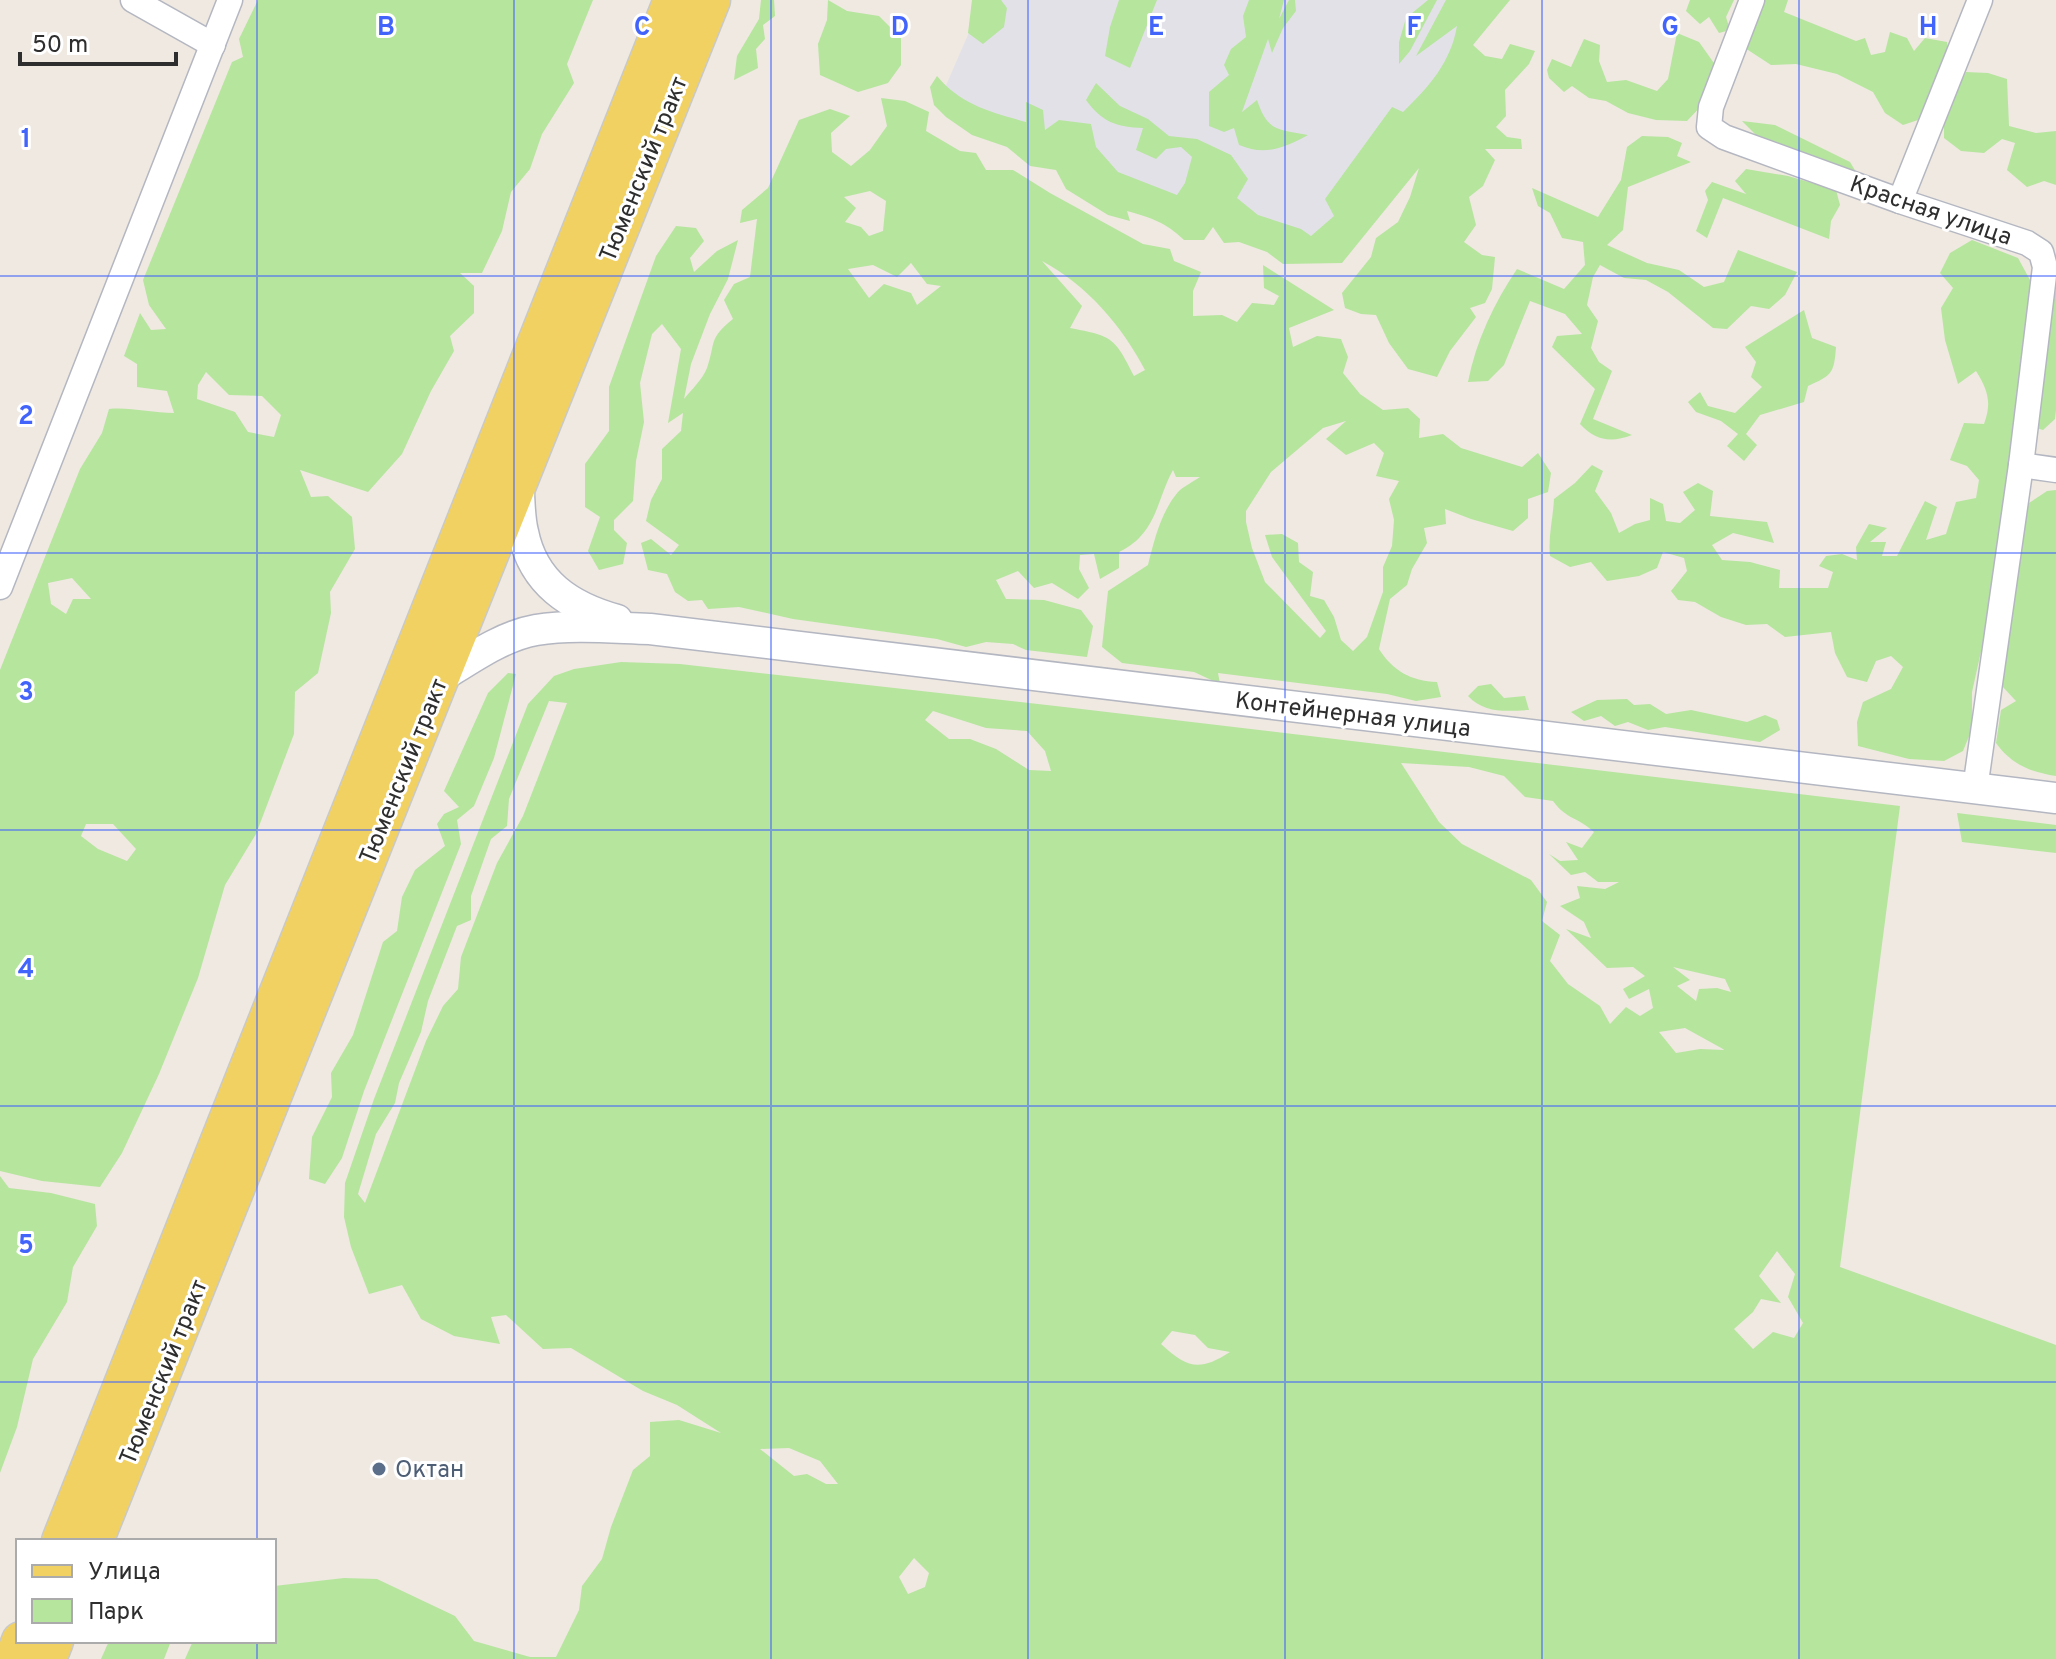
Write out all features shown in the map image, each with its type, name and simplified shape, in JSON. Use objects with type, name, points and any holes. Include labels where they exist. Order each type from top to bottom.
[{"type":"main road","name":"Тюменский тракт","points":[[62,1539],[673,0]]},
{"type":"main road","name":"Тюменский тракт","points":[[95,1539],[711,0]]},
{"type":"street","points":[[133,0],[213,45]]},
{"type":"street","points":[[0,587],[230,0]]},
{"type":"street","name":"Красная улица","points":[[1752,0],[1711,107],[1709,127],[1724,137],[2027,243],[2041,252],[2045,267],[2021,465],[1975,789]]},
{"type":"street","points":[[1900,201],[1980,0]]},
{"type":"street","points":[[2021,465],[2056,470]]},
{"type":"street","name":"Контейнерная улица","points":[[518,483],[522,531],[543,580],[559,595],[585,610],[650,629]]},
{"type":"street","name":"Контейнерная улица","points":[[441,677],[482,651],[536,630],[650,629],[2056,798]]},
{"type":"shaded area","points":[[983,0],[1499,0],[1342,263],[1050,146],[941,97]]},
{"type":"green space","points":[[258,0],[593,0],[567,64],[574,83],[542,134],[530,169],[511,192],[502,231],[482,273],[460,273],[474,286],[474,313],[450,336],[454,351],[431,391],[402,454],[368,492],[300,470],[311,497],[328,496],[352,517],[355,549],[330,592],[331,613],[318,673],[295,692],[294,734],[256,834],[225,885],[198,978],[159,1074],[122,1153],[100,1187],[42,1181],[0,1171],[0,670],[80,469],[102,433],[109,409],[174,413],[167,391],[137,387],[137,364],[124,356],[140,313],[151,330],[166,329],[149,305],[143,280],[232,62],[243,57],[239,39]],"holes":[[[206,372],[229,395],[262,396],[281,415],[274,437],[248,432],[235,412],[197,399],[198,385]],[[72,578],[91,599],[73,599],[66,614],[51,604],[48,583]],[[86,824],[113,824],[136,849],[127,861],[98,849],[81,836]]]},
{"type":"green space","points":[[761,0],[774,0],[775,16],[763,25],[765,39],[756,49],[758,68],[734,80],[737,56],[759,19]]},
{"type":"green space","points":[[828,0],[847,11],[879,16],[901,38],[901,65],[888,83],[858,92],[820,75],[818,44],[827,20]]},
{"type":"green space","points":[[972,0],[1001,0],[1007,8],[1004,27],[983,44],[968,33]]},
{"type":"green space","points":[[1119,0],[1157,0],[1130,68],[1105,56]]},
{"type":"green space","points":[[1249,0],[1284,0],[1279,19],[1289,0],[1295,0],[1296,11],[1283,28],[1272,53],[1268,39],[1242,112],[1257,100],[1270,124],[1288,132],[1308,135],[1274,149],[1257,150],[1239,145],[1234,128],[1224,132],[1209,126],[1209,92],[1229,75],[1224,65],[1231,49],[1246,37],[1243,16]]},
{"type":"green space","points":[[1428,0],[1437,0],[1410,51],[1399,64],[1399,42],[1406,18]]},
{"type":"green space","points":[[1446,0],[1510,0],[1473,45],[1485,56],[1502,59],[1510,44],[1535,51],[1529,64],[1505,90],[1506,116],[1496,127],[1507,137],[1521,139],[1522,149],[1485,149],[1495,160],[1483,186],[1469,197],[1476,225],[1464,242],[1482,255],[1495,257],[1492,289],[1485,303],[1470,308],[1476,317],[1450,351],[1437,377],[1408,369],[1389,343],[1376,315],[1345,308],[1342,293],[1371,257],[1376,238],[1398,222],[1419,168],[1342,263],[1283,264],[1267,252],[1239,242],[1224,243],[1213,227],[1204,240],[1184,240],[1164,225],[1144,216],[1127,211],[1130,221],[1108,215],[1066,189],[1056,170],[1030,166],[1007,147],[972,135],[946,117],[934,105],[930,87],[937,76],[966,101],[1026,122],[1026,102],[1043,110],[1045,130],[1059,120],[1091,124],[1096,147],[1118,172],[1177,195],[1185,183],[1192,157],[1181,147],[1166,149],[1156,159],[1136,150],[1143,128],[1110,122],[1086,100],[1096,83],[1120,106],[1148,119],[1169,136],[1197,139],[1231,155],[1248,179],[1237,198],[1258,215],[1301,229],[1311,236],[1334,216],[1325,199],[1392,107],[1403,112],[1430,83],[1444,62],[1457,26],[1416,56]]},
{"type":"green space","points":[[1690,0],[1734,0],[1726,17],[1730,30],[1719,33],[1709,17],[1700,24],[1686,11]]},
{"type":"green space","points":[[1764,0],[1788,0],[1784,12],[1856,41],[1865,38],[1871,55],[1885,52],[1890,32],[1907,38],[1914,51],[1925,38],[1947,42],[1949,58],[1930,106],[1918,120],[1903,125],[1885,113],[1873,92],[1837,74],[1796,64],[1771,65],[1745,48]]},
{"type":"green space","points":[[1677,33],[1699,42],[1716,66],[1704,103],[1687,121],[1656,120],[1628,113],[1606,101],[1589,98],[1572,86],[1564,92],[1549,78],[1547,70],[1552,59],[1571,67],[1584,39],[1600,45],[1599,61],[1607,82],[1626,80],[1657,91],[1668,79]]},
{"type":"green space","points":[[1966,72],[1988,73],[2007,79],[2009,126],[2036,133],[2056,131],[2056,185],[2044,181],[2027,187],[2007,170],[2015,143],[2002,139],[1984,153],[1961,151],[1944,138],[1944,116]]},
{"type":"green space","points":[[881,98],[905,101],[929,112],[926,131],[960,151],[976,153],[986,170],[1013,170],[1143,244],[1170,249],[1174,261],[1201,272],[1193,291],[1193,316],[1222,315],[1237,322],[1252,303],[1274,305],[1279,296],[1264,288],[1263,265],[1334,310],[1289,328],[1293,347],[1317,336],[1341,339],[1348,357],[1343,373],[1360,394],[1383,410],[1408,408],[1420,419],[1419,438],[1443,434],[1461,448],[1522,467],[1538,453],[1551,473],[1548,492],[1528,499],[1528,518],[1513,531],[1445,509],[1446,524],[1424,528],[1427,543],[1407,585],[1390,599],[1379,649],[1390,663],[1404,673],[1419,680],[1437,682],[1441,697],[1416,701],[1387,694],[1218,673],[1220,684],[1194,672],[1122,663],[1102,647],[1108,591],[1148,565],[1167,508],[1178,492],[1200,477],[1176,477],[1173,470],[1148,526],[1132,545],[1119,552],[1119,568],[1100,579],[1094,554],[1080,555],[1079,569],[1089,588],[1078,599],[1052,583],[1034,588],[1018,571],[996,580],[1006,599],[1044,600],[1081,610],[1093,626],[1087,657],[1026,650],[1013,644],[986,642],[966,647],[937,639],[793,619],[739,607],[708,609],[702,600],[688,601],[675,592],[667,574],[648,570],[641,543],[651,539],[671,555],[679,545],[646,521],[651,500],[662,479],[662,449],[681,431],[683,413],[668,423],[681,349],[662,324],[652,334],[640,383],[644,422],[636,461],[633,501],[614,520],[614,530],[627,543],[623,564],[599,570],[588,551],[600,517],[585,507],[585,464],[609,431],[609,387],[656,256],[676,226],[696,228],[704,241],[690,258],[694,272],[717,251],[738,240],[728,279],[710,314],[691,364],[684,399],[705,372],[716,336],[733,319],[724,300],[734,284],[750,277],[757,219],[740,223],[742,210],[768,188],[799,120],[830,109],[850,116],[831,133],[832,152],[851,166],[870,150],[887,126]],"holes":[[[870,191],[886,201],[883,231],[869,236],[861,227],[845,222],[856,208],[844,197]],[[1042,261],[1074,282],[1102,308],[1126,338],[1145,370],[1134,376],[1111,341],[1070,328],[1082,306]],[[911,263],[927,284],[941,286],[917,305],[911,293],[884,284],[869,298],[848,269],[873,265],[897,277]],[[1346,421],[1326,439],[1346,455],[1374,443],[1384,453],[1376,476],[1399,481],[1389,499],[1394,520],[1392,546],[1383,567],[1383,592],[1367,637],[1353,651],[1341,640],[1334,617],[1324,600],[1310,596],[1313,572],[1299,562],[1298,543],[1282,534],[1265,535],[1272,557],[1326,631],[1320,638],[1265,582],[1246,522],[1246,511],[1271,472],[1323,428]]]},
{"type":"green space","points":[[1742,121],[1775,125],[1850,162],[1859,177],[1762,141]]},
{"type":"green space","points":[[1642,136],[1668,137],[1682,143],[1677,156],[1691,162],[1628,187],[1623,230],[1607,245],[1647,263],[1679,270],[1704,287],[1724,282],[1738,250],[1797,272],[1785,295],[1769,309],[1751,306],[1727,329],[1713,328],[1668,292],[1646,280],[1624,278],[1600,265],[1593,277],[1587,305],[1598,321],[1591,348],[1599,362],[1612,371],[1593,419],[1632,435],[1604,439],[1580,424],[1595,389],[1552,347],[1557,336],[1582,334],[1565,314],[1530,301],[1504,365],[1488,381],[1468,382],[1487,323],[1517,269],[1564,289],[1585,265],[1583,242],[1562,238],[1550,213],[1538,206],[1532,188],[1598,217],[1621,180],[1627,147]]},
{"type":"green space","points":[[1746,169],[1788,176],[1836,190],[1840,205],[1831,221],[1829,239],[1723,198],[1707,238],[1696,231],[1708,200],[1705,191],[1712,182],[1746,194],[1735,181]]},
{"type":"green space","points":[[1972,240],[2018,258],[2030,280],[2027,350],[1994,593],[1972,692],[1972,729],[1963,751],[1944,761],[1909,759],[1858,746],[1857,722],[1863,702],[1891,689],[1903,667],[1891,656],[1876,661],[1867,682],[1847,677],[1835,653],[1831,632],[1785,637],[1767,624],[1746,625],[1721,617],[1695,602],[1678,600],[1671,591],[1687,571],[1684,558],[1663,552],[1657,568],[1639,576],[1607,581],[1591,562],[1570,567],[1550,556],[1554,499],[1592,465],[1603,471],[1595,491],[1611,513],[1619,533],[1650,520],[1650,498],[1663,504],[1666,521],[1680,523],[1695,510],[1683,492],[1698,483],[1713,491],[1710,516],[1767,522],[1774,543],[1733,533],[1712,545],[1722,560],[1750,562],[1780,570],[1779,588],[1828,588],[1833,572],[1819,566],[1826,556],[1842,554],[1857,560],[1856,547],[1869,524],[1887,528],[1870,542],[1886,542],[1882,556],[1897,556],[1925,501],[1937,507],[1926,540],[1946,534],[1956,502],[1976,498],[1979,480],[1967,466],[1950,460],[1964,423],[1984,424],[1988,410],[1986,391],[1976,371],[1958,384],[1945,340],[1941,308],[1953,288],[1940,273],[1950,253]]},
{"type":"green space","points":[[2056,288],[2056,410],[2055,419],[2043,430],[2033,427]]},
{"type":"green space","points":[[1804,310],[1812,338],[1836,347],[1833,368],[1827,376],[1808,386],[1804,402],[1760,415],[1746,434],[1757,445],[1744,461],[1727,446],[1738,434],[1721,421],[1696,412],[1688,402],[1700,392],[1708,406],[1735,413],[1762,387],[1751,377],[1756,362],[1745,347]]},
{"type":"green space","points":[[2056,490],[2056,776],[2022,766],[1996,743],[2001,710],[2016,701],[2001,685],[2026,505],[2047,491]]},
{"type":"green space","points":[[621,662],[680,664],[1900,806],[1840,1267],[2056,1345],[2056,1659],[185,1659],[192,1643],[276,1643],[276,1586],[344,1578],[377,1579],[455,1616],[474,1641],[530,1657],[556,1657],[579,1610],[582,1586],[602,1559],[633,1470],[650,1456],[650,1422],[679,1420],[721,1433],[677,1405],[643,1391],[571,1348],[543,1349],[506,1315],[491,1317],[500,1344],[454,1336],[421,1319],[402,1285],[369,1294],[351,1247],[344,1217],[345,1183],[374,1099],[528,704],[554,676],[574,669]],"holes":[[[549,701],[567,703],[523,816],[497,863],[461,957],[458,989],[443,1006],[426,1041],[365,1203],[358,1194],[376,1134],[395,1103],[399,1083],[421,1032],[428,1001],[457,926],[471,920],[471,896],[491,839],[507,826],[509,799]],[[933,711],[986,728],[1027,731],[1045,751],[1051,771],[1029,770],[996,749],[970,739],[949,739],[925,720]],[[1401,763],[1469,767],[1504,776],[1525,797],[1553,801],[1563,812],[1594,832],[1582,848],[1566,842],[1578,860],[1560,861],[1549,854],[1571,875],[1585,872],[1598,882],[1619,882],[1605,889],[1577,886],[1580,898],[1560,906],[1584,922],[1591,938],[1566,929],[1607,968],[1633,967],[1645,976],[1623,989],[1629,999],[1649,989],[1653,1008],[1640,1016],[1626,1007],[1610,1024],[1600,1006],[1568,984],[1550,961],[1560,935],[1542,921],[1547,902],[1531,880],[1462,844],[1439,822]],[[1673,967],[1725,979],[1731,992],[1717,988],[1699,989],[1696,1001],[1677,986],[1690,980]],[[1685,1028],[1724,1050],[1700,1049],[1676,1053],[1659,1032]],[[1777,1251],[1795,1274],[1788,1297],[1803,1323],[1794,1338],[1773,1332],[1753,1349],[1734,1329],[1753,1312],[1761,1299],[1781,1303],[1759,1276]],[[1172,1331],[1195,1335],[1208,1348],[1230,1352],[1201,1365],[1178,1358],[1161,1344]],[[789,1448],[820,1461],[838,1484],[826,1484],[807,1474],[794,1476],[760,1449]],[[914,1558],[929,1573],[925,1587],[908,1594],[899,1577]]]},
{"type":"green space","points":[[508,673],[516,674],[494,758],[474,806],[457,820],[461,844],[364,1091],[342,1158],[325,1184],[309,1179],[312,1137],[332,1097],[331,1073],[353,1035],[383,942],[397,931],[402,897],[415,870],[445,846],[437,824],[444,814],[459,807],[444,791],[488,693]]},
{"type":"green space","points":[[1491,684],[1504,698],[1525,696],[1529,710],[1489,709],[1468,696],[1478,686]]},
{"type":"green space","points":[[1627,699],[1634,705],[1650,704],[1666,714],[1691,710],[1747,722],[1765,715],[1777,720],[1780,730],[1760,742],[1665,727],[1648,730],[1628,722],[1615,726],[1601,716],[1584,721],[1571,712],[1597,700]]},
{"type":"green space","points":[[1957,813],[2056,825],[2056,853],[1962,842]]},
{"type":"green space","points":[[0,1176],[9,1188],[51,1193],[95,1204],[97,1226],[73,1267],[67,1302],[33,1359],[17,1427],[0,1473]]},
{"type":"green space","points":[[108,1643],[170,1643],[164,1659],[101,1659]]},
{"type":"place","name":"Октан","points":[[379,1469]]}]
